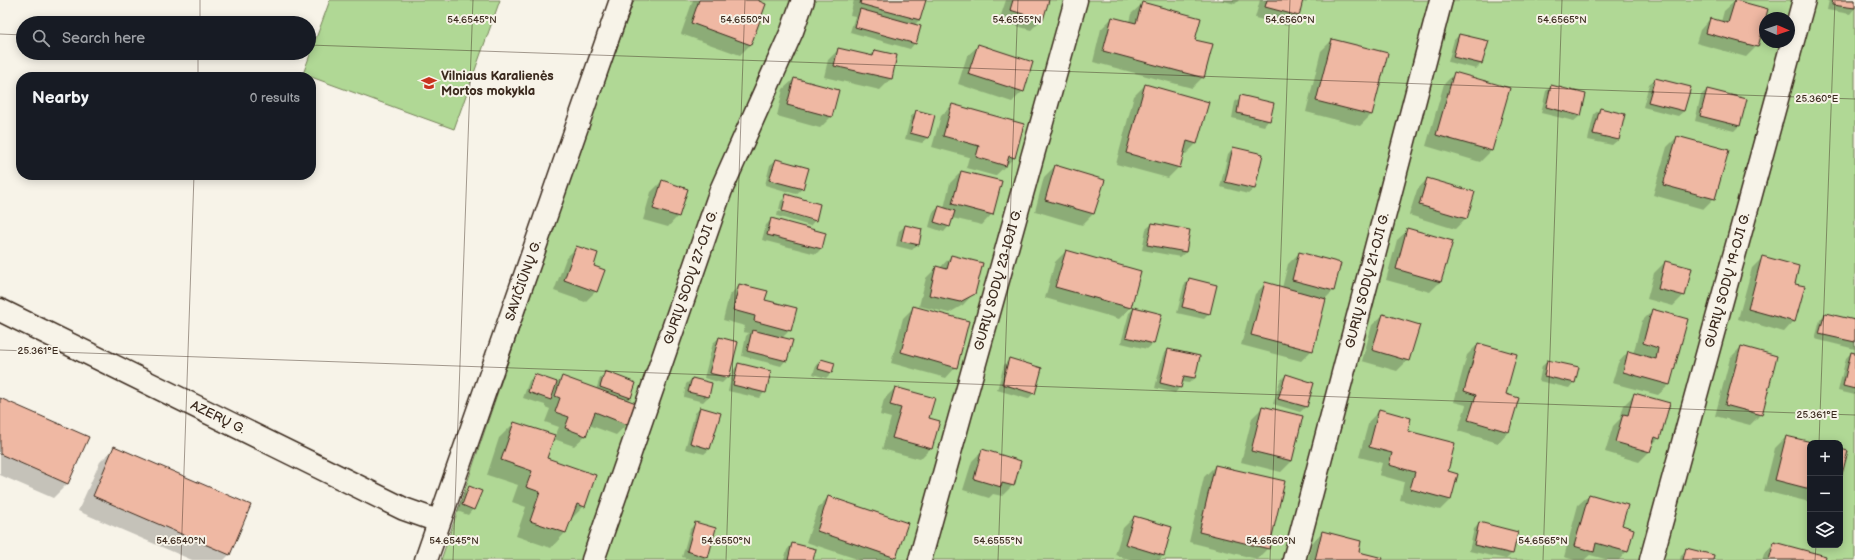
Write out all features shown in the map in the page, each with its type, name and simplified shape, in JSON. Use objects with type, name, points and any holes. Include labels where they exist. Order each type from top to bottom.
[{"type":"street","name":"SAVIČIŪNŲ G.","points":[[426,560],[438,521],[621,0]]},
{"type":"street","name":"GURIŲ SODŲ 27-OJI G.","points":[[593,560],[721,190],[792,31],[803,0]]},
{"type":"street","name":"GURIŲ SODŲ 23-IOJI G.","points":[[920,560],[1076,0]]},
{"type":"street","name":"GURIŲ SODŲ 21-OJI G.","points":[[1294,560],[1441,0]]},
{"type":"street","name":"GURIŲ SODŲ 19-OJI G.","points":[[1650,560],[1804,0]]},
{"type":"street","name":"AZERŲ G.","points":[[0,310],[404,509],[438,521]]},
{"type":"green space","points":[[330,0],[500,0],[454,129],[316,79],[316,72],[304,72],[308,60],[316,60],[316,38]]},
{"type":"green space","points":[[634,0],[1855,0],[1855,560],[441,560],[567,187]]},
{"type":"building","points":[[699,0],[759,0],[766,4],[751,45],[691,23]]},
{"type":"building","points":[[861,0],[926,0],[920,20],[860,4]]},
{"type":"building","points":[[1013,0],[1049,0],[1043,20],[1010,10]]},
{"type":"building","points":[[1267,0],[1303,0],[1299,16],[1265,7]]},
{"type":"building","points":[[1735,0],[1768,9],[1767,12],[1759,12],[1758,47],[1706,33],[1710,18],[1728,23]]},
{"type":"building","points":[[1833,0],[1855,0],[1855,8],[1832,5]]},
{"type":"building","points":[[1142,2],[1201,18],[1195,40],[1213,44],[1204,78],[1103,51],[1112,17],[1136,23]]},
{"type":"building","points":[[860,9],[921,26],[916,44],[855,27]]},
{"type":"building","points":[[1459,34],[1489,41],[1482,64],[1453,57]]},
{"type":"building","points":[[1332,39],[1388,53],[1372,115],[1316,101]]},
{"type":"building","points":[[978,44],[1033,62],[1024,92],[968,74]]},
{"type":"building","points":[[838,48],[873,56],[875,50],[897,55],[892,79],[834,66]]},
{"type":"building","points":[[1454,72],[1510,88],[1492,151],[1436,135]]},
{"type":"building","points":[[794,78],[839,90],[832,117],[787,105]]},
{"type":"building","points":[[1655,78],[1691,87],[1684,111],[1648,102]]},
{"type":"building","points":[[1145,84],[1209,102],[1197,144],[1187,141],[1180,168],[1126,153]]},
{"type":"building","points":[[1551,85],[1586,94],[1581,116],[1546,107]]},
{"type":"building","points":[[1707,89],[1747,99],[1740,126],[1700,116]]},
{"type":"building","points":[[1240,95],[1274,103],[1270,121],[1237,113]]},
{"type":"building","points":[[952,104],[1024,124],[1015,158],[1009,156],[1006,166],[976,157],[979,146],[943,136]]},
{"type":"building","points":[[1600,108],[1625,114],[1619,140],[1593,134]]},
{"type":"building","points":[[916,110],[935,115],[929,138],[910,133]]},
{"type":"building","points":[[1677,136],[1729,150],[1715,199],[1663,185]]},
{"type":"building","points":[[1233,147],[1263,154],[1255,189],[1225,182]]},
{"type":"building","points":[[776,159],[809,168],[803,189],[769,180]]},
{"type":"building","points":[[1055,165],[1105,180],[1094,214],[1045,200]]},
{"type":"building","points":[[961,171],[1002,181],[993,215],[952,204]]},
{"type":"building","points":[[1427,178],[1475,192],[1467,219],[1419,205]]},
{"type":"building","points":[[662,180],[688,189],[679,217],[653,209]]},
{"type":"building","points":[[786,194],[820,204],[816,221],[782,211]]},
{"type":"building","points":[[939,206],[955,211],[950,227],[934,222]]},
{"type":"building","points":[[771,218],[826,233],[822,249],[767,235]]},
{"type":"building","points":[[1152,223],[1190,230],[1186,252],[1147,245]]},
{"type":"building","points":[[905,225],[922,229],[919,245],[901,241]]},
{"type":"building","points":[[1407,228],[1453,241],[1441,282],[1396,269]]},
{"type":"building","points":[[576,246],[598,253],[594,266],[605,270],[597,292],[564,280]]},
{"type":"building","points":[[1066,250],[1141,271],[1131,308],[1055,287]]},
{"type":"building","points":[[1299,252],[1341,263],[1334,291],[1292,280]]},
{"type":"building","points":[[951,255],[983,263],[975,294],[960,302],[929,295],[936,266],[947,269]]},
{"type":"building","points":[[1762,256],[1799,266],[1795,284],[1805,286],[1795,322],[1748,309]]},
{"type":"building","points":[[1665,261],[1692,268],[1685,296],[1658,289]]},
{"type":"building","points":[[1189,278],[1217,285],[1210,314],[1182,307]]},
{"type":"building","points":[[1265,282],[1326,299],[1313,351],[1251,335]]},
{"type":"building","points":[[739,284],[768,291],[765,300],[797,308],[791,331],[754,321],[755,316],[733,310]]},
{"type":"building","points":[[913,306],[969,321],[957,368],[901,352]]},
{"type":"building","points":[[1134,307],[1162,314],[1154,344],[1126,337]]},
{"type":"building","points":[[1652,309],[1688,319],[1670,385],[1623,372],[1628,351],[1656,359],[1658,348],[1643,343]]},
{"type":"building","points":[[1825,313],[1855,320],[1855,342],[1819,334]]},
{"type":"building","points":[[1383,314],[1420,325],[1409,361],[1372,350]]},
{"type":"building","points":[[752,330],[793,340],[787,361],[747,351]]},
{"type":"building","points":[[719,337],[738,342],[729,378],[709,373]]},
{"type":"building","points":[[1478,343],[1517,354],[1506,394],[1519,398],[1509,432],[1468,420],[1476,395],[1464,391]]},
{"type":"building","points":[[1741,346],[1777,356],[1762,415],[1725,405]]},
{"type":"building","points":[[1168,349],[1200,356],[1195,378],[1184,376],[1181,388],[1160,383]]},
{"type":"building","points":[[1851,352],[1855,353],[1855,389],[1843,386]]},
{"type":"building","points":[[1009,358],[1042,368],[1035,394],[1002,384]]},
{"type":"building","points":[[821,359],[835,363],[832,373],[818,369]]},
{"type":"building","points":[[1547,360],[1579,367],[1575,383],[1544,376]]},
{"type":"building","points":[[738,363],[771,371],[766,393],[733,385]]},
{"type":"building","points":[[605,371],[636,383],[631,398],[600,387]]},
{"type":"building","points":[[534,374],[557,382],[551,400],[528,392]]},
{"type":"building","points":[[1286,374],[1314,383],[1307,407],[1278,399]]},
{"type":"building","points":[[562,376],[636,403],[628,425],[595,412],[586,436],[565,428],[569,417],[555,412],[560,398],[555,396]]},
{"type":"building","points":[[692,378],[712,383],[709,397],[688,392]]},
{"type":"building","points":[[895,387],[935,398],[929,418],[940,421],[932,449],[892,438],[901,408],[890,405]]},
{"type":"building","points":[[1634,393],[1670,403],[1660,439],[1655,437],[1650,452],[1615,442],[1623,414],[1628,415]]},
{"type":"building","points":[[0,398],[89,437],[68,484],[0,454]]},
{"type":"building","points":[[1262,406],[1303,416],[1292,461],[1251,451]]},
{"type":"building","points":[[700,407],[721,413],[710,449],[690,443]]},
{"type":"building","points":[[1379,409],[1411,418],[1408,431],[1455,443],[1448,471],[1458,474],[1451,500],[1410,489],[1415,472],[1389,465],[1392,453],[1369,447]]},
{"type":"building","points":[[514,422],[555,435],[547,458],[596,475],[585,507],[577,504],[566,533],[530,521],[540,492],[526,487],[532,471],[501,460]]},
{"type":"building","points":[[1786,436],[1807,441],[1807,488],[1775,480]]},
{"type":"building","points":[[114,446],[251,505],[230,555],[93,496]]},
{"type":"building","points":[[982,449],[1021,461],[1014,486],[1002,483],[1001,487],[974,479]]},
{"type":"building","points":[[1843,450],[1848,451],[1843,470]]},
{"type":"building","points":[[1215,465],[1285,481],[1269,549],[1199,532]]},
{"type":"building","points":[[469,486],[482,491],[474,510],[462,505]]},
{"type":"building","points":[[1589,494],[1628,505],[1622,525],[1634,529],[1628,552],[1596,543],[1594,552],[1574,546]]},
{"type":"building","points":[[828,496],[908,523],[896,558],[817,531]]},
{"type":"building","points":[[1134,516],[1172,527],[1164,556],[1125,544]]},
{"type":"building","points":[[695,522],[716,528],[708,558],[687,551]]},
{"type":"building","points":[[1479,522],[1518,532],[1513,554],[1474,545]]},
{"type":"building","points":[[1322,531],[1361,541],[1359,552],[1383,558],[1382,560],[1315,560]]},
{"type":"building","points":[[1774,542],[1826,556],[1825,560],[1769,560]]},
{"type":"building","points":[[792,543],[816,549],[813,560],[788,560]]},
{"type":"building","points":[[1686,548],[1714,555],[1713,560],[1683,560]]},
{"type":"place","name":"Vilniaus Karalienės Mortos mokykla","points":[[429,83]]}]
